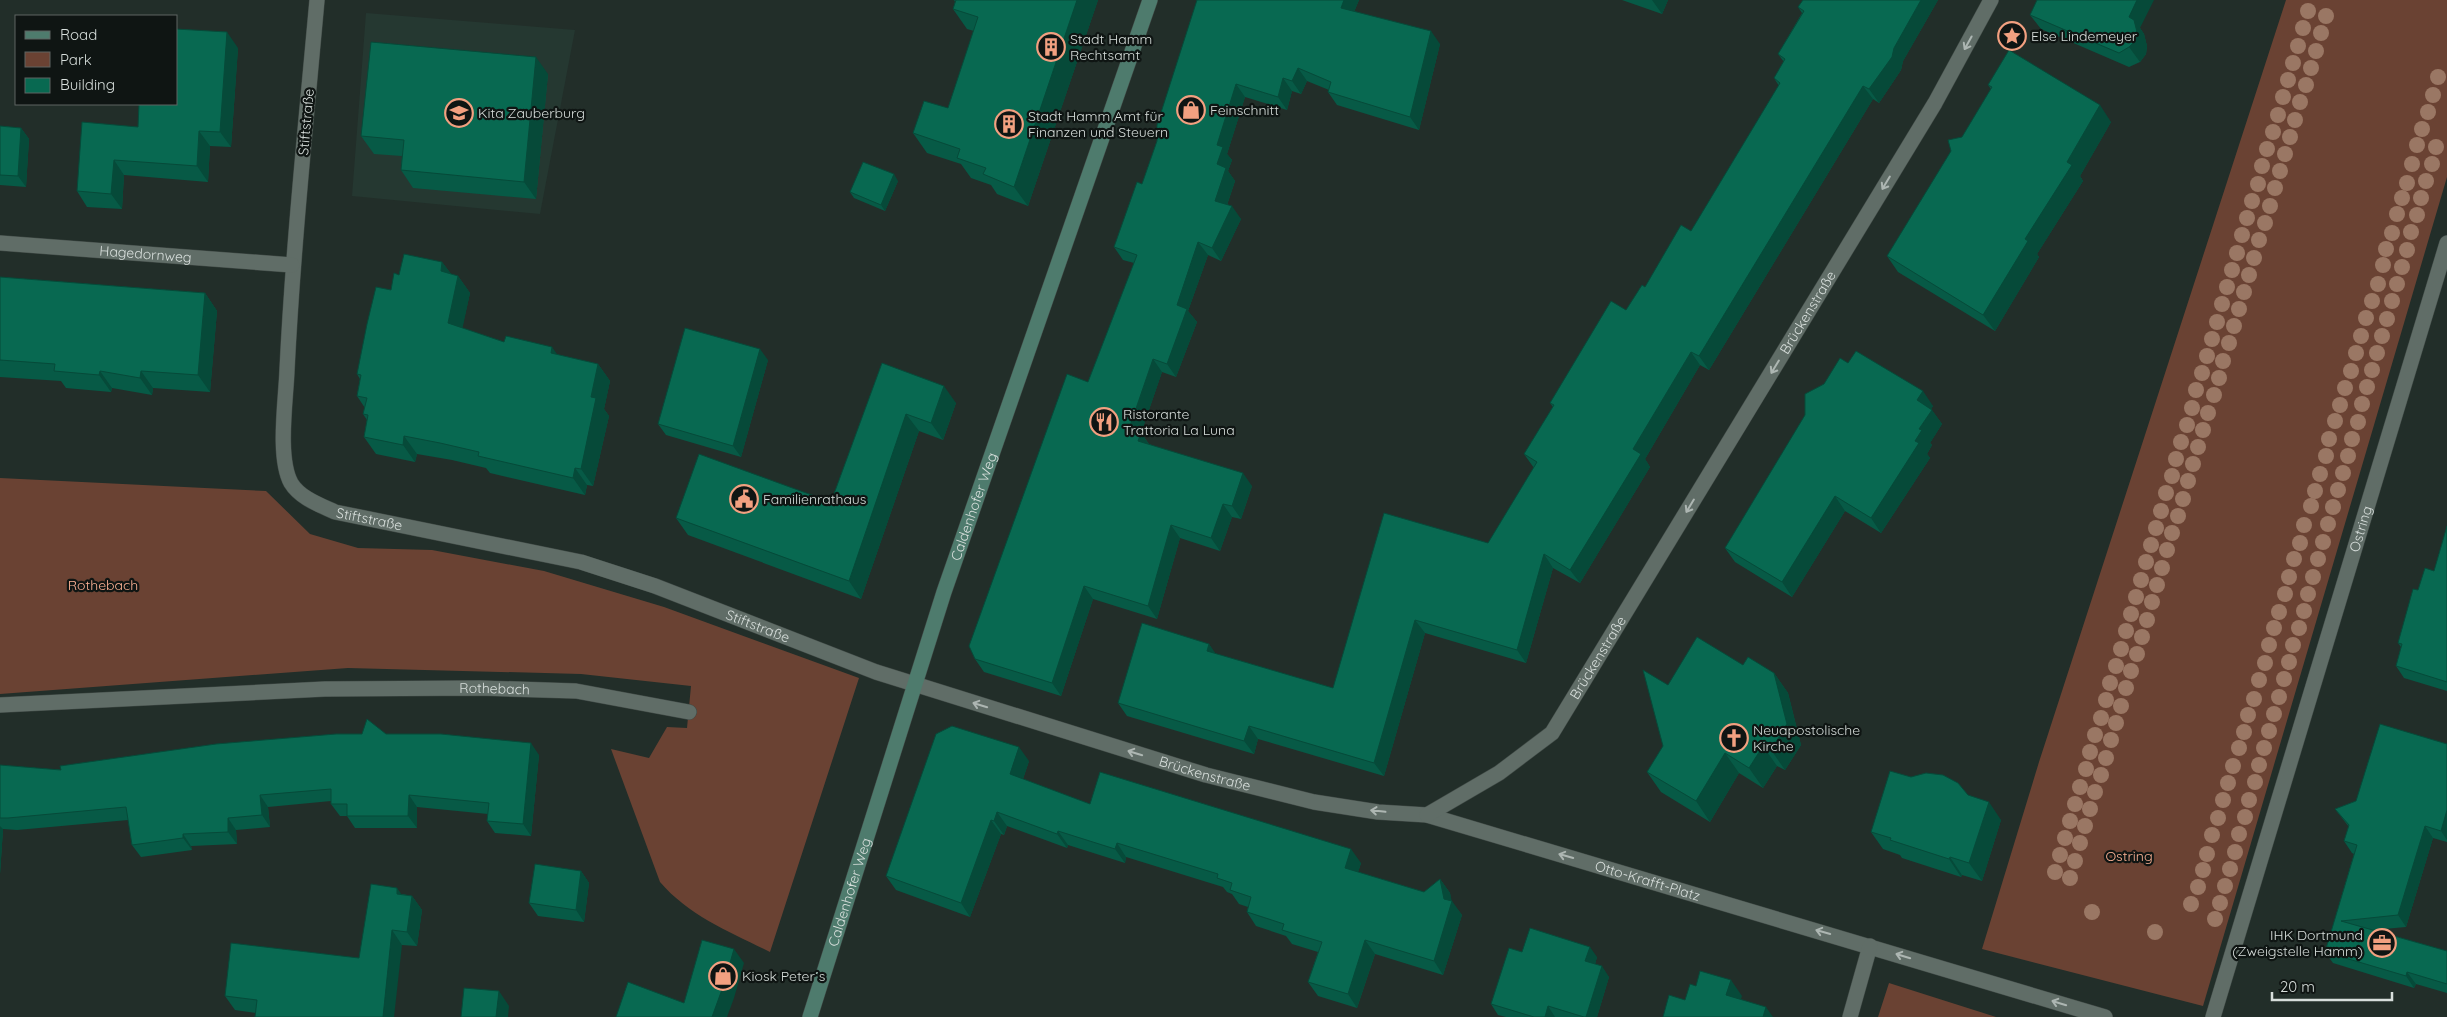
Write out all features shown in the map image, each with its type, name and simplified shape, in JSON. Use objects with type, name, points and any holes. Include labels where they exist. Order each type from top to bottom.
[{"type":"street","name":"Stiftstraße","points":[[317,0],[292,265],[285,462],[292,484],[300,493],[335,512],[581,562],[655,586],[876,672],[915,684]]},
{"type":"street","name":"Caldenhofer Weg","points":[[810,1017],[944,592],[1150,0]]},
{"type":"street","name":"Brückenstraße","points":[[915,684],[1206,775],[1314,802],[1378,812],[1427,815],[1499,773],[1552,733],[1925,120],[1991,0]]},
{"type":"street","name":"Hagedornweg","points":[[0,243],[292,265]]},
{"type":"street","name":"Ostring","points":[[2214,1017],[2447,243]]},
{"type":"street","name":"Rothebach","points":[[0,705],[325,689],[480,688],[576,691],[688,712]]},
{"type":"street","name":"Otto-Krafft-Platz","points":[[1427,815],[2105,1017]]},
{"type":"street","points":[[1850,1017],[1870,946]]},
{"type":"shaded area","name":"Kita Zauberburg","points":[[366,13],[575,30],[540,214],[352,196]]},
{"type":"green space","name":"Ostring","points":[[2286,0],[2447,0],[2447,177],[2203,1006],[1982,949],[2039,762]]},
{"type":"green space","name":"Rothebach","points":[[0,478],[266,491],[310,534],[358,548],[432,550],[544,571],[664,607],[859,678],[770,952],[712,923],[684,905],[660,882],[611,749],[649,758],[667,727],[687,728],[691,686],[581,674],[348,668],[0,694]]},
{"type":"green space","points":[[1889,983],[1996,1017],[1878,1017]]},
{"type":"building","points":[[956,0],[1077,0],[1014,187],[983,174],[986,168],[957,158],[960,149],[913,133],[924,101],[948,108],[978,17],[953,9]]},
{"type":"building","points":[[1197,0],[1344,0],[1341,8],[1431,31],[1410,117],[1328,92],[1331,82],[1298,68],[1292,81],[1283,78],[1278,97],[1236,84],[1217,145],[1223,147],[1217,164],[1226,168],[1215,201],[1232,206],[1212,248],[1198,242],[1177,305],[1187,309],[1167,364],[1153,359],[1129,429],[1141,433],[1138,441],[1243,473],[1232,506],[1223,504],[1211,538],[1171,525],[1148,606],[1084,586],[1052,683],[975,659],[969,646],[1067,374],[1088,382],[1137,255],[1114,247],[1137,182],[1142,184],[1157,141],[1157,125]]},
{"type":"building","points":[[1803,0],[1921,0],[1894,48],[1892,57],[1869,89],[1863,86],[1699,356],[1691,352],[1633,449],[1641,454],[1570,570],[1544,554],[1517,650],[1415,620],[1374,763],[1249,726],[1244,741],[1118,703],[1142,623],[1209,644],[1207,651],[1333,688],[1384,513],[1488,543],[1537,462],[1524,454],[1554,405],[1550,403],[1611,301],[1626,310],[1642,285],[1645,287],[1681,225],[1691,231],[1780,83],[1774,78],[1785,59],[1778,54],[1804,11],[1798,7]]},
{"type":"building","points":[[2037,0],[2137,0],[2129,17],[2134,20],[2137,32],[2136,40],[2119,53],[2030,15]]},
{"type":"building","points":[[178,29],[227,32],[220,132],[199,131],[197,166],[114,160],[111,194],[77,191],[82,122],[138,127],[139,105],[178,105]]},
{"type":"building","points":[[371,42],[536,57],[524,182],[401,170],[404,140],[361,136]]},
{"type":"building","points":[[2009,50],[2100,105],[2067,162],[2072,165],[2025,239],[2028,241],[1983,315],[1887,256],[1951,151],[1948,140],[1962,137],[1992,87],[1988,85]]},
{"type":"building","points":[[0,126],[21,128],[18,176],[0,175]]},
{"type":"building","points":[[863,162],[894,174],[881,205],[850,192]]},
{"type":"building","points":[[404,254],[442,262],[441,271],[458,276],[448,323],[504,342],[506,336],[552,347],[551,353],[598,364],[591,397],[596,398],[581,469],[575,468],[573,478],[478,456],[479,452],[440,443],[404,436],[403,445],[364,437],[368,415],[363,414],[367,398],[357,396],[361,375],[357,374],[367,324],[376,287],[391,290],[394,273],[399,275]]},
{"type":"building","points":[[0,277],[205,293],[198,375],[141,371],[140,378],[100,371],[99,375],[54,371],[55,364],[0,360]]},
{"type":"building","points":[[685,328],[760,349],[733,446],[658,424]]},
{"type":"building","points":[[1856,351],[1923,391],[1917,400],[1932,410],[1919,429],[1922,430],[1915,441],[1919,443],[1871,518],[1835,496],[1782,582],[1725,548],[1805,415],[1805,394],[1824,384],[1840,358],[1848,363]]},
{"type":"building","name":"Familienrathaus","points":[[882,363],[944,386],[931,423],[906,414],[849,581],[676,518],[699,454],[831,502]]},
{"type":"building","points":[[2447,526],[2447,682],[2396,666],[2402,644],[2398,643],[2413,589],[2418,590],[2425,568],[2434,571]]},
{"type":"building","name":"Neuapostolische Kirche","points":[[1697,637],[1743,665],[1748,657],[1774,673],[1787,724],[1771,750],[1763,746],[1749,768],[1725,753],[1696,801],[1647,772],[1663,746],[1643,670],[1668,685]]},
{"type":"building","points":[[367,719],[386,734],[441,734],[531,743],[523,824],[487,821],[489,803],[409,795],[408,816],[347,816],[347,804],[331,804],[331,789],[260,795],[262,815],[228,818],[228,832],[183,834],[183,838],[132,845],[126,807],[0,818],[0,765],[61,770],[60,766],[216,744],[336,734],[362,734]]},
{"type":"building","points":[[2380,724],[2447,744],[2447,810],[2441,831],[2425,826],[2398,915],[2341,921],[2447,951],[2447,984],[2407,972],[2406,976],[2325,952],[2357,845],[2344,841],[2349,825],[2335,809],[2356,801]]},
{"type":"building","points":[[952,726],[1019,747],[1010,774],[1090,804],[1100,772],[1351,849],[1345,868],[1424,892],[1440,879],[1444,899],[1452,901],[1434,961],[1365,940],[1348,994],[1308,982],[1322,942],[1282,930],[1284,924],[1247,912],[1251,897],[1230,890],[1232,883],[1217,878],[1218,874],[1117,843],[1115,849],[1058,831],[1057,834],[997,812],[994,821],[991,820],[961,903],[886,876],[936,734]]},
{"type":"building","points":[[1890,771],[1911,777],[1926,773],[1943,775],[1958,783],[1968,795],[1989,802],[1969,863],[1950,857],[1949,859],[1871,832]]},
{"type":"building","points":[[535,864],[581,871],[576,910],[529,903]]},
{"type":"building","points":[[371,884],[397,888],[397,894],[412,896],[407,932],[392,930],[383,1017],[255,1017],[257,1000],[225,996],[231,943],[359,958]]},
{"type":"building","points":[[1530,928],[1590,947],[1585,961],[1602,966],[1586,1017],[1548,1006],[1545,1017],[1534,1017],[1491,1004],[1509,948],[1522,952]]},
{"type":"building","points":[[702,940],[734,949],[712,1017],[616,1017],[628,982],[684,1003]]},
{"type":"building","points":[[1700,971],[1731,980],[1726,995],[1766,1007],[1763,1017],[1663,1017],[1669,995],[1685,1000],[1690,984],[1696,986]]},
{"type":"building","points":[[464,988],[499,991],[496,1017],[461,1017]]},
{"type":"place","name":"Else Lindemeyer","points":[[2012,36]]},
{"type":"place","name":"Stadt Hamm Rechtsamt","points":[[1051,47]]},
{"type":"place","name":"Feinschnitt","points":[[1191,110]]},
{"type":"place","name":"Kita Zauberburg","points":[[459,113]]},
{"type":"place","name":"Stadt Hamm Amt für Finanzen und Steuern","points":[[1009,124]]},
{"type":"place","name":"Ristorante Trattoria La Luna","points":[[1104,422]]},
{"type":"place","name":"Familienrathaus","points":[[744,499]]},
{"type":"place","name":"Neuapostolische Kirche","points":[[1734,738]]},
{"type":"place","name":"IHK Dortmund (Zweigstelle Hamm)","points":[[2382,943]]},
{"type":"place","name":"Kiosk Peter´s","points":[[723,976]]}]
